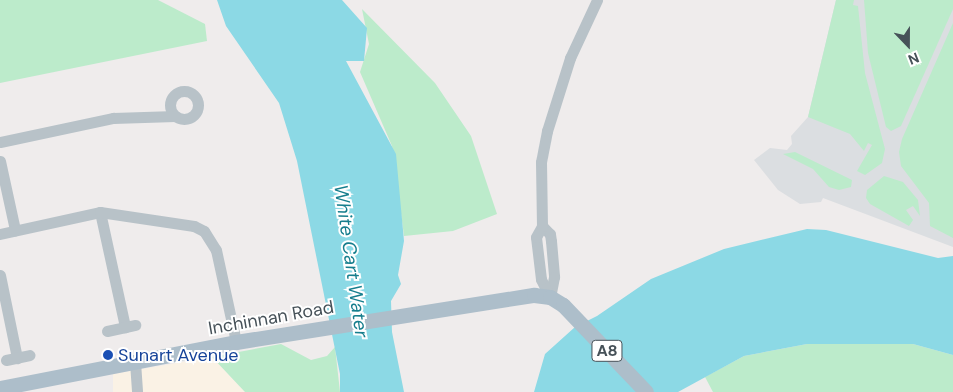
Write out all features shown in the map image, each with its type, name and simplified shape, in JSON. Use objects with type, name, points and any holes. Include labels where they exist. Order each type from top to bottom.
[{"type":"main road","name":"Inchinnan Road","points":[[0,388],[236,342],[422,310],[527,295],[550,297]]},
{"type":"main road","name":"A8","points":[[550,297],[567,310],[646,392]]},
{"type":"street","points":[[550,297],[554,277],[550,234],[542,226],[542,162],[547,131],[570,58],[597,0]]},
{"type":"street","points":[[0,142],[113,118],[175,116]]},
{"type":"street","points":[[0,160],[16,230]]},
{"type":"street","points":[[100,212],[130,326],[107,331]]},
{"type":"street","points":[[0,234],[100,212],[182,224],[204,231],[216,250],[236,342]]},
{"type":"street","points":[[0,275],[17,358]]},
{"type":"street","points":[[135,362],[137,392]]},
{"type":"shaded area","points":[[836,0],[953,0],[953,247],[823,198],[821,202],[800,204],[778,190],[754,160],[770,148],[787,150],[792,144],[791,136],[808,117]]},
{"type":"shaded area","points":[[212,357],[245,392],[113,392],[113,374]]},
{"type":"green space","points":[[0,0],[158,0],[205,24],[207,41],[0,83]]},
{"type":"green space","points":[[836,0],[854,0],[853,5],[858,6],[865,73],[885,149],[882,163],[865,175],[857,171],[872,145],[868,143],[864,151],[850,134],[808,117]]},
{"type":"green space","points":[[864,0],[953,0],[953,9],[901,126],[891,131],[886,127],[868,53]]},
{"type":"green space","points":[[362,9],[435,83],[471,136],[497,214],[453,231],[404,236],[392,146],[360,72],[369,44]]},
{"type":"green space","points":[[953,23],[953,238],[930,226],[929,203],[901,166],[899,152],[902,139]]},
{"type":"green space","points":[[795,152],[852,180],[851,187],[839,190],[829,187],[813,169],[783,154]]},
{"type":"green space","points":[[884,176],[903,182],[918,200],[920,216],[913,206],[906,210],[913,220],[909,226],[870,204],[866,198],[867,190]]},
{"type":"green space","points":[[871,342],[913,344],[953,355],[953,392],[713,392],[705,377],[744,356],[807,344]]},
{"type":"green space","points":[[281,344],[311,360],[327,356],[335,347],[340,392],[245,392],[212,357]]},
{"type":"water","name":"White Cart Water","points":[[217,0],[342,0],[367,28],[364,61],[346,61],[396,154],[404,241],[398,275],[401,284],[391,301],[392,332],[404,392],[340,392],[340,374],[297,161],[279,103],[226,26]]},
{"type":"water","points":[[807,229],[826,230],[938,258],[953,256],[953,355],[913,344],[807,344],[744,356],[678,392],[534,392],[545,354],[575,327],[597,316],[651,279],[724,249]]},
{"type":"place","name":"Sunart Avenue","points":[[108,355]]}]
